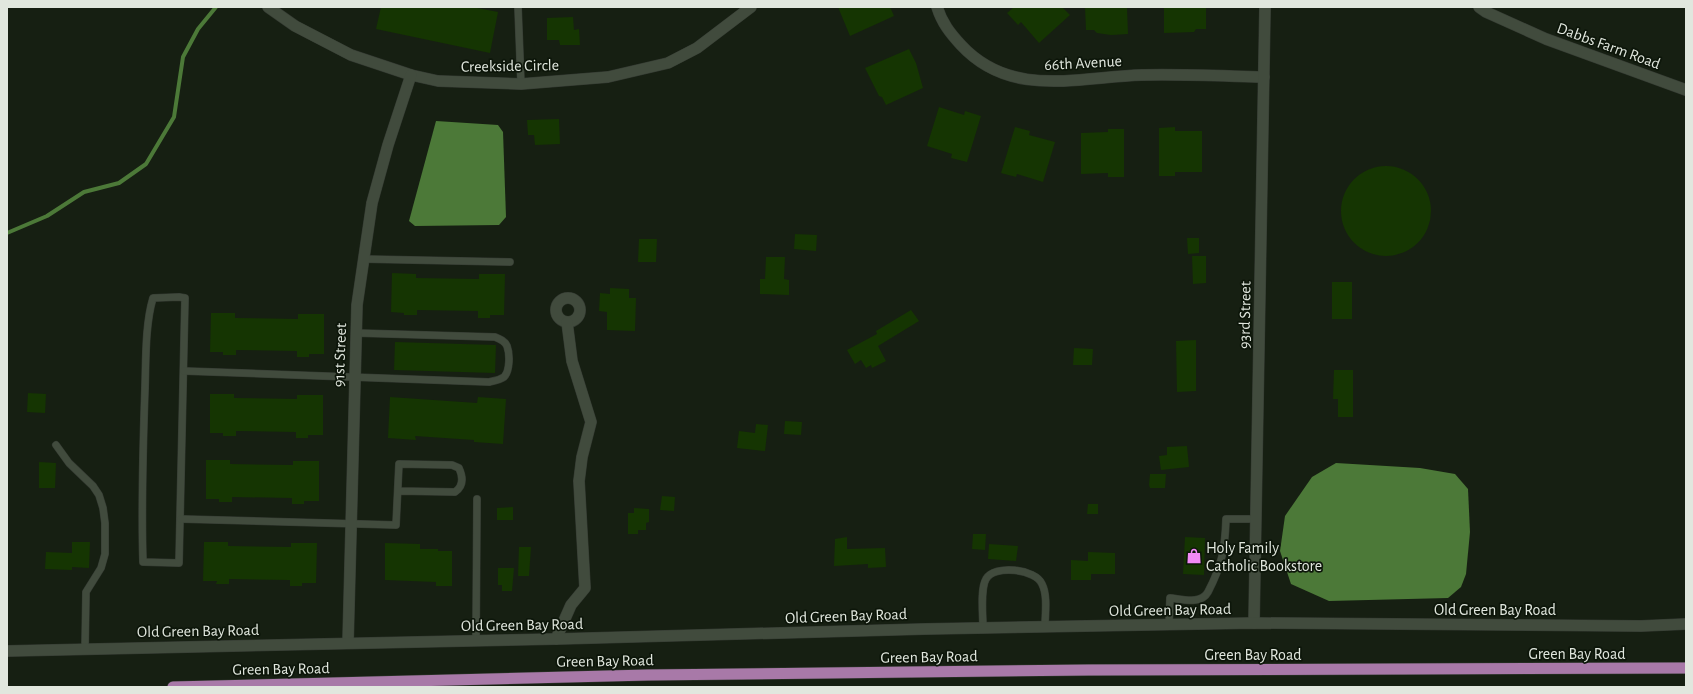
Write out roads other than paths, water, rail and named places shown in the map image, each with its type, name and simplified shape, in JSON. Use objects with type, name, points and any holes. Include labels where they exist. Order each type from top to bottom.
[{"type":"main road","name":"Green Bay Road","points":[[173,687],[656,675],[1089,670],[1686,668]]},
{"type":"street","name":"Creekside Circle","points":[[268,7],[296,26],[351,55],[411,75],[438,81],[521,84],[608,77],[668,63],[697,48],[751,7]]},
{"type":"street","name":"66th Avenue","points":[[937,7],[944,24],[950,33],[981,64],[1019,79],[1053,81],[1143,75],[1264,77]]},
{"type":"street","name":"93rd Street","points":[[1254,623],[1266,7]]},
{"type":"street","name":"Dabbs Farm Road","points":[[1479,7],[1546,39],[1686,90]]},
{"type":"street","name":"91st Street","points":[[348,643],[357,305],[372,203],[388,145],[411,75]]},
{"type":"street","points":[[556,639],[571,605],[585,588],[579,481],[582,457],[592,422],[572,361],[567,322]]},
{"type":"street","name":"Old Green Bay Road","points":[[7,651],[1254,623],[1633,626],[1686,624]]},
{"type":"lane","points":[[518,7],[521,84]]},
{"type":"lane","points":[[363,259],[510,262]]},
{"type":"lane","points":[[153,298],[186,298],[184,371],[179,563],[143,562],[141,480],[146,355],[150,307],[153,298]]},
{"type":"lane","points":[[184,371],[489,382],[503,377],[508,372],[509,357],[507,345],[495,337],[356,333]]},
{"type":"lane","points":[[56,445],[68,462],[93,486],[99,495],[103,508],[105,523],[105,554],[102,568],[86,592],[85,649]]},
{"type":"lane","points":[[181,519],[396,526],[399,464],[452,465],[459,468],[462,474],[462,483],[459,489],[455,492],[398,491]]},
{"type":"lane","points":[[476,641],[477,499]]},
{"type":"lane","points":[[1169,625],[1170,598],[1200,600],[1205,597],[1208,592],[1223,559],[1226,542],[1226,519],[1256,519]]},
{"type":"lane","points":[[983,628],[985,580],[989,575],[1002,570],[1029,573],[1040,579],[1044,590],[1045,627]]},
{"type":"waterway","points":[[7,233],[47,216],[84,192],[119,183],[146,164],[174,117],[183,57],[198,29],[216,7]]},
{"type":"place","name":"Holy Family Catholic Bookstore","points":[[1194,556]]}]
